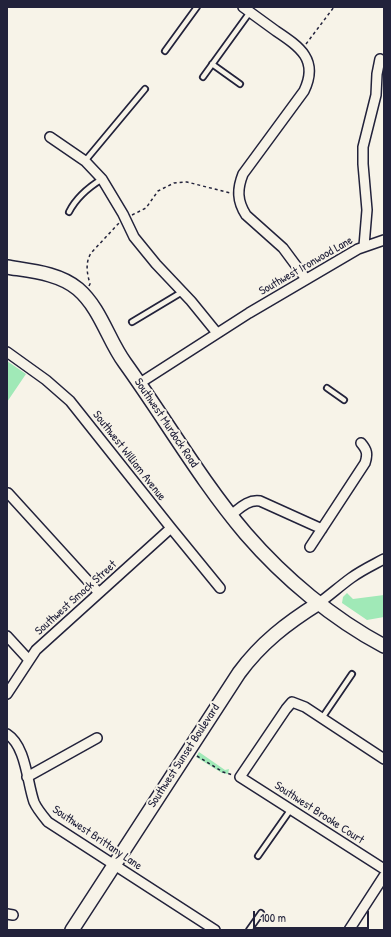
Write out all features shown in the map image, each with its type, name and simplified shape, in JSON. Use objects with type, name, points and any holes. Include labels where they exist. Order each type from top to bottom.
[{"type":"main road","name":"Southwest Murdock Road","points":[[7,267],[57,277],[71,284],[82,293],[92,304],[123,361],[140,383],[231,515],[255,544],[304,592],[361,633],[384,646]]},
{"type":"main road","name":"Southwest Sunset Boulevard","points":[[72,930],[233,681],[250,658],[273,635],[319,603]]},
{"type":"street","points":[[246,9],[302,50],[309,65],[310,73],[308,83],[304,91],[244,174],[240,183],[238,195],[241,208],[246,215],[283,248],[306,279]]},
{"type":"street","name":"Southwest Ironwood Lane","points":[[140,383],[217,333],[364,246],[367,210],[363,147],[376,95],[377,74],[380,59]]},
{"type":"street","points":[[50,137],[84,161],[102,179],[125,218],[134,237],[217,333]]},
{"type":"street","points":[[364,246],[384,240]]},
{"type":"street","name":"Southwest William Avenue","points":[[7,352],[46,380],[70,401],[170,528],[220,588]]},
{"type":"street","points":[[310,547],[364,463],[367,452],[366,448],[361,443]]},
{"type":"street","points":[[8,493],[99,593]]},
{"type":"street","points":[[231,515],[246,504],[255,500],[322,529]]},
{"type":"street","name":"Southwest Smock Street","points":[[7,694],[36,650],[170,528]]},
{"type":"street","points":[[319,603],[351,578],[384,559]]},
{"type":"street","points":[[7,636],[29,660]]},
{"type":"street","points":[[240,776],[286,708],[292,702],[305,707],[384,759]]},
{"type":"street","name":"Southwest Brittany Lane","points":[[7,734],[13,738],[20,749],[34,803],[48,822],[215,930]]},
{"type":"street","points":[[27,777],[97,738]]},
{"type":"street","name":"Southwest Brooke Court","points":[[240,776],[384,869]]},
{"type":"street","points":[[348,930],[384,876]]},
{"type":"lane","points":[[165,51],[197,7]]},
{"type":"lane","points":[[202,77],[212,64],[246,9]]},
{"type":"lane","points":[[212,64],[240,84]]},
{"type":"lane","points":[[84,161],[145,88]]},
{"type":"lane","points":[[69,212],[72,205],[89,187],[102,179]]},
{"type":"lane","points":[[132,322],[182,292]]},
{"type":"lane","points":[[327,388],[344,400]]},
{"type":"lane","points":[[322,718],[352,674]]},
{"type":"lane","points":[[258,856],[291,810]]},
{"type":"lane","points":[[250,930],[261,913]]},
{"type":"path","points":[[302,50],[334,7]]},
{"type":"path","points":[[82,293],[90,284],[87,263],[91,253],[117,224],[125,218],[146,208],[158,191],[174,183],[187,182],[238,195]]},
{"type":"path","points":[[188,751],[223,772],[240,776]]},
{"type":"green space","points":[[7,361],[26,374],[7,402]]},
{"type":"green space","points":[[347,593],[353,599],[384,595],[384,617],[367,620],[342,603],[343,597]]},
{"type":"green space","points":[[199,752],[225,770],[229,769],[228,774],[222,773],[196,757]]}]
